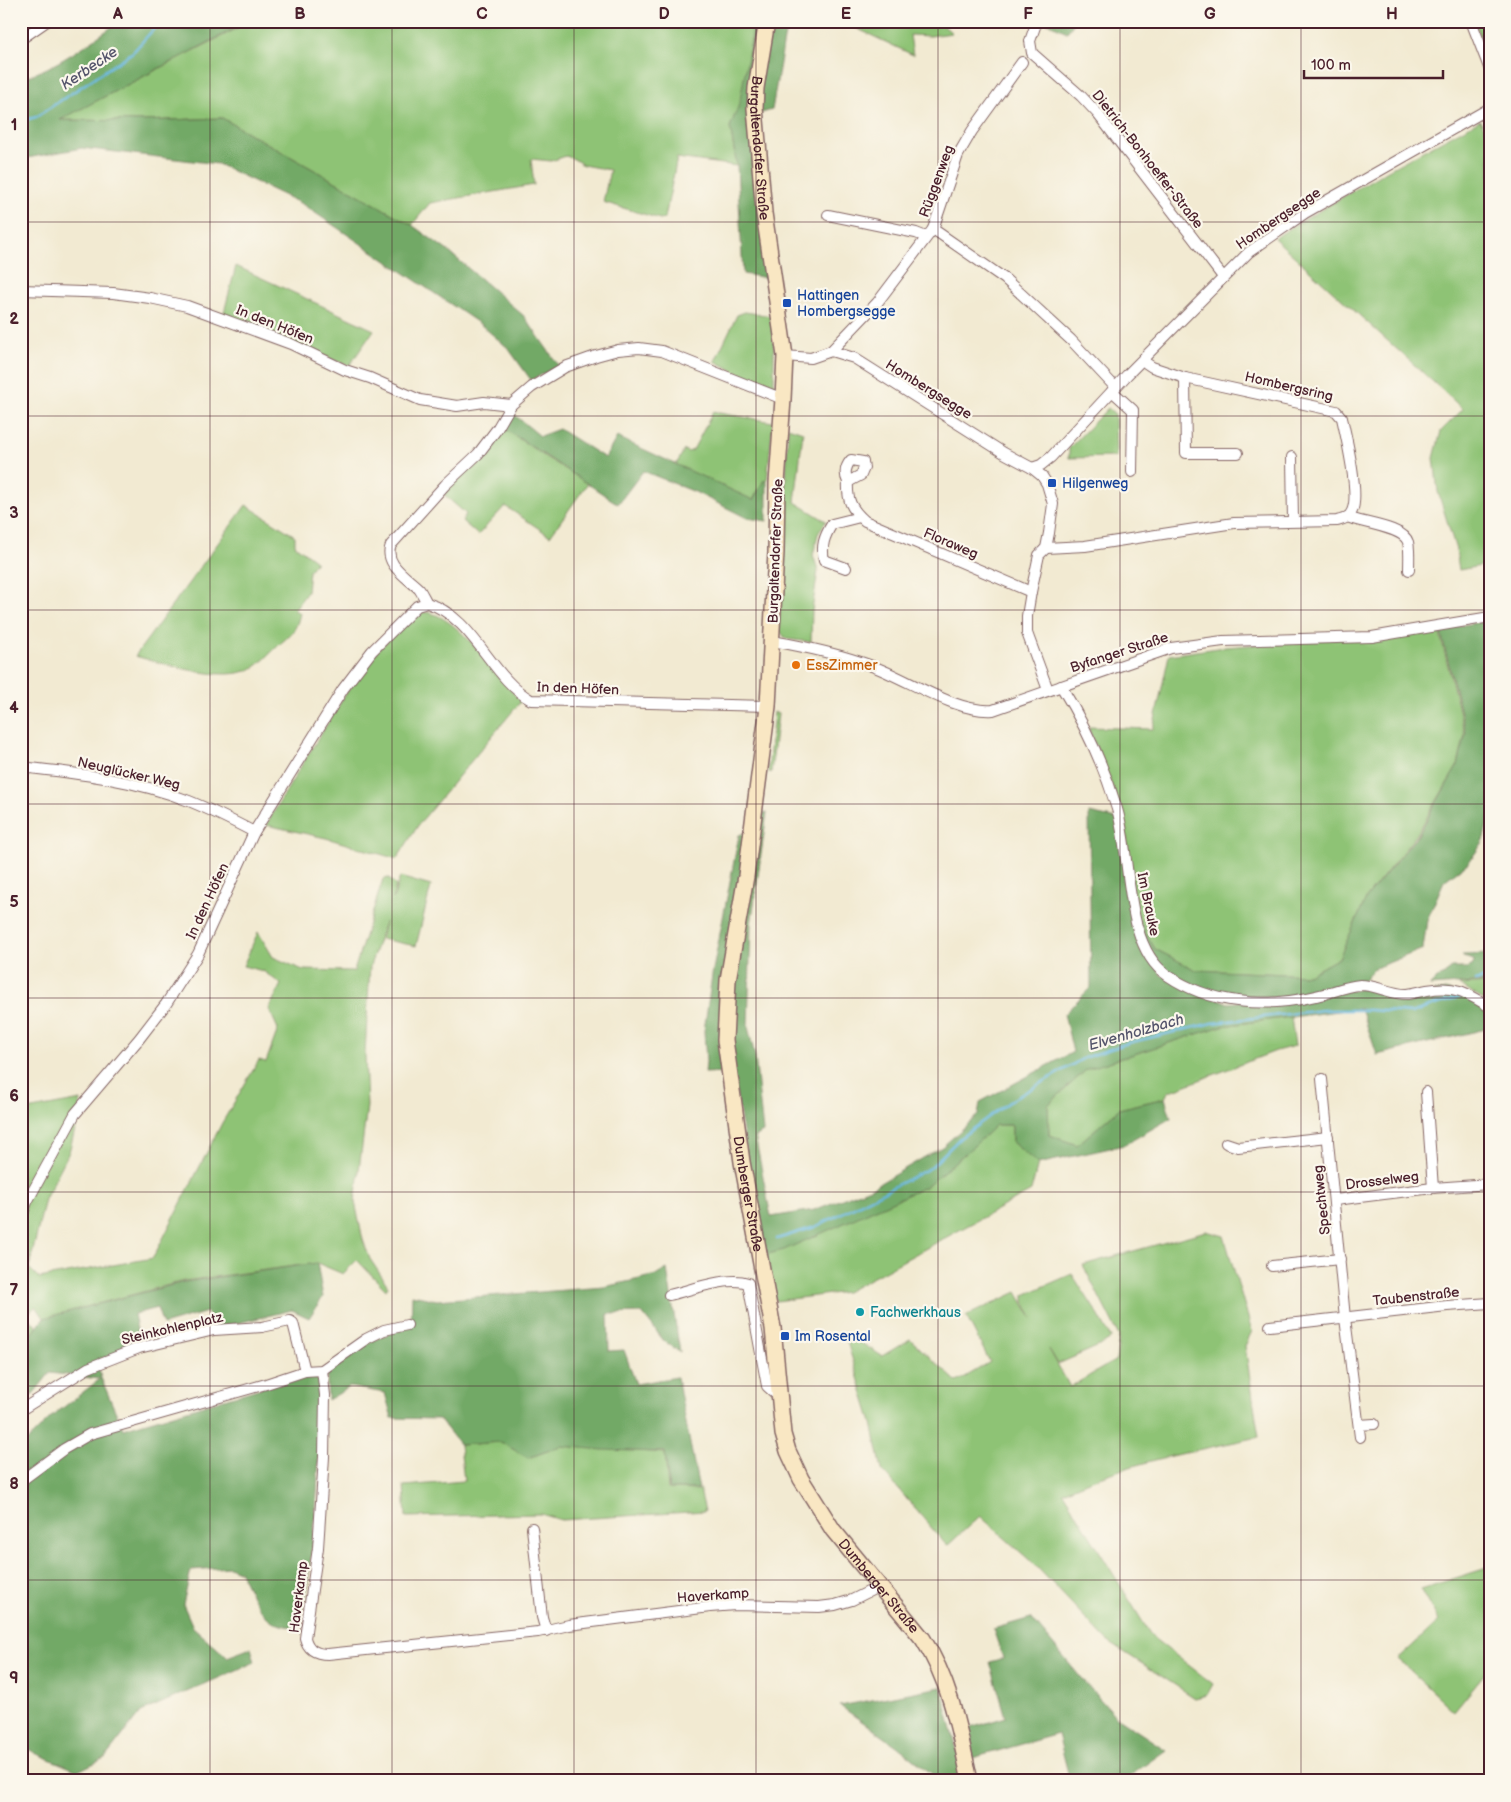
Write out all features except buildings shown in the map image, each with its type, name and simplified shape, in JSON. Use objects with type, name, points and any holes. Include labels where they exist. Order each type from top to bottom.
[{"type":"main road","name":"Burgaltendorfer Straße","points":[[731,1080],[725,1040],[728,980],[746,876],[768,706],[777,483],[785,356],[764,213],[755,108],[757,78],[767,21]]},
{"type":"main road","name":"Dumberger Straße","points":[[731,1080],[744,1172],[773,1328],[783,1434],[788,1451],[800,1479],[833,1530],[923,1640],[938,1666],[952,1703],[970,1781]]},
{"type":"street","points":[[23,34],[47,21]]},
{"type":"street","name":"Dietrich-Bonhoeffer-Straße","points":[[1037,21],[1030,41],[1034,56],[1081,96],[1097,113],[1223,277]]},
{"type":"street","points":[[1471,21],[1490,70]]},
{"type":"street","name":"Rüggenweg","points":[[832,351],[877,302],[933,229],[958,155],[972,131],[1022,62]]},
{"type":"street","name":"Hombergsegge","points":[[832,351],[854,358],[1004,453],[1032,468],[1041,465],[1051,457],[1223,277],[1250,252],[1306,213],[1490,108]]},
{"type":"street","points":[[828,214],[916,233],[926,237]]},
{"type":"street","points":[[933,229],[1011,285],[1071,340],[1133,410],[1132,472]]},
{"type":"street","name":"In den Höfen","points":[[21,290],[113,293],[187,306],[291,344],[345,370],[370,378],[420,400],[457,406],[484,402],[511,405]]},
{"type":"street","name":"In den Höfen","points":[[427,603],[421,591],[390,559],[388,551],[391,545],[446,485],[478,454],[497,429],[511,405],[532,387],[565,368],[618,350],[640,348],[662,351],[783,399]]},
{"type":"street","points":[[785,356],[811,358],[832,351]]},
{"type":"street","name":"Hombergsring","points":[[1144,358],[1146,363],[1152,367],[1185,378],[1333,410],[1340,414],[1354,494],[1353,509],[1347,518]]},
{"type":"street","points":[[1185,378],[1186,453],[1238,453]]},
{"type":"street","points":[[1292,457],[1293,521]]},
{"type":"street","points":[[1032,468],[1042,476],[1052,496],[1052,514],[1046,548],[1039,555],[1027,616],[1027,633],[1048,690]]},
{"type":"street","points":[[848,482],[848,495],[854,512],[860,516]]},
{"type":"street","points":[[846,568],[824,560],[822,549],[824,536],[832,524],[860,516]]},
{"type":"street","name":"Floraweg","points":[[860,516],[865,521],[1031,592]]},
{"type":"street","points":[[1046,548],[1085,546],[1234,523],[1337,521],[1347,518],[1391,529],[1404,536],[1408,543],[1409,570]]},
{"type":"street","name":"In den Höfen","points":[[21,1219],[26,1202],[75,1114],[139,1040],[162,1010],[198,954],[254,832],[357,669],[417,606],[427,603],[445,611],[463,627],[513,687],[531,700],[768,706]]},
{"type":"street","name":"Byfanger Straße","points":[[772,641],[812,648],[864,663],[899,676],[964,707],[980,711],[993,710],[1171,648],[1223,641],[1372,637],[1490,616]]},
{"type":"street","name":"Im Brauke","points":[[1061,686],[1086,730],[1112,793],[1121,824],[1138,931],[1144,946],[1161,971],[1188,988],[1227,1000],[1266,1003],[1315,996],[1349,986],[1365,985],[1400,994],[1455,988],[1466,992],[1490,1007]]},
{"type":"street","name":"Neuglücker Weg","points":[[21,767],[92,776],[150,789],[188,801],[254,832]]},
{"type":"street","name":"Spechtweg","points":[[1322,1079],[1346,1318]]},
{"type":"street","name":"Drosselweg","points":[[1426,1092],[1433,1188]]},
{"type":"street","points":[[1226,1144],[1238,1147],[1328,1138]]},
{"type":"street","name":"Drosselweg","points":[[1335,1200],[1433,1188],[1490,1184]]},
{"type":"street","points":[[1272,1266],[1340,1259]]},
{"type":"street","name":"Dumberger Straße","points":[[669,1295],[725,1282],[740,1280],[748,1283],[767,1386],[779,1396]]},
{"type":"street","name":"Taubenstraße","points":[[1270,1326],[1490,1303]]},
{"type":"street","points":[[1346,1318],[1360,1437]]},
{"type":"street","name":"Steinkohlenplatz","points":[[21,1410],[88,1368],[139,1348],[214,1330],[262,1327],[293,1322],[305,1371]]},
{"type":"street","points":[[21,1481],[64,1449],[90,1434],[266,1384],[305,1371],[322,1370],[366,1339],[384,1330],[407,1325]]},
{"type":"street","name":"Haverkamp","points":[[322,1370],[325,1395],[324,1457],[318,1548],[306,1630],[306,1644],[315,1652],[328,1654],[546,1631],[569,1625],[710,1607],[735,1605],[819,1607],[852,1600],[880,1586]]},
{"type":"street","points":[[1359,1425],[1374,1424]]},
{"type":"street","points":[[532,1528],[542,1617],[546,1631]]},
{"type":"green space","points":[[120,21],[236,21],[238,27],[60,120],[143,121],[222,118],[412,225],[448,251],[524,316],[559,366],[531,380],[508,348],[480,324],[302,204],[218,164],[82,148],[27,158],[21,138],[21,79],[60,61]]},
{"type":"green space","points":[[236,21],[760,21],[739,105],[730,127],[737,166],[677,158],[665,218],[660,219],[603,202],[610,170],[583,165],[566,156],[551,161],[531,159],[534,185],[430,203],[412,225],[222,118],[143,121],[59,120],[238,28]]},
{"type":"green space","points":[[841,21],[938,21],[952,33],[930,36],[910,35],[913,55]]},
{"type":"green space","points":[[1043,21],[1076,21],[1067,32]]},
{"type":"green space","points":[[1474,21],[1490,21],[1490,59]]},
{"type":"green space","points":[[786,28],[772,110],[751,116],[767,278],[743,274],[737,166],[730,127],[739,105],[753,29]]},
{"type":"green space","points":[[1480,120],[1490,137],[1490,561],[1486,565],[1459,570],[1456,550],[1438,492],[1434,458],[1441,431],[1463,409],[1274,238],[1388,170]]},
{"type":"green space","points":[[236,266],[374,330],[349,366],[223,316]]},
{"type":"green space","points":[[745,312],[772,316],[774,387],[768,389],[715,361],[737,315]]},
{"type":"green space","points":[[1108,408],[1115,414],[1116,457],[1069,458],[1069,448]]},
{"type":"green space","points":[[511,412],[540,436],[559,429],[605,458],[617,437],[753,500],[764,480],[767,480],[767,521],[747,518],[695,492],[643,471],[618,504],[502,427]]},
{"type":"green space","points":[[713,412],[773,422],[767,480],[764,480],[753,500],[676,465],[684,450],[688,452],[693,450]]},
{"type":"green space","points":[[502,427],[588,483],[550,536],[505,506],[478,535],[462,521],[466,514],[442,493]]},
{"type":"green space","points":[[788,427],[803,432],[795,502],[826,521],[818,534],[813,555],[818,570],[812,611],[811,642],[786,639],[779,630]]},
{"type":"green space","points":[[246,505],[295,536],[295,545],[316,561],[309,571],[307,592],[294,610],[300,613],[297,625],[292,633],[259,664],[241,672],[227,674],[195,671],[135,656]]},
{"type":"green space","points":[[424,612],[436,615],[461,632],[486,658],[515,695],[522,700],[419,824],[397,859],[326,838],[266,825],[360,671],[377,651],[413,616]]},
{"type":"green space","points":[[1487,621],[1490,642],[1490,813],[1483,842],[1469,862],[1444,881],[1427,920],[1423,949],[1373,969],[1364,981],[1315,994],[1264,1001],[1227,999],[1164,972],[1146,945],[1134,912],[1155,949],[1196,970],[1308,975],[1339,958],[1367,897],[1418,835],[1458,765],[1466,733],[1440,629]]},
{"type":"green space","points":[[1439,630],[1465,734],[1458,765],[1417,834],[1367,897],[1339,958],[1308,975],[1195,970],[1155,949],[1134,911],[1125,819],[1088,727],[1153,729],[1169,655],[1225,647]]},
{"type":"green space","points":[[774,712],[778,714],[771,773],[768,771]]},
{"type":"green space","points":[[767,812],[751,925],[748,1027],[755,1056],[763,1132],[755,1136],[771,1217],[814,1210],[875,1186],[942,1147],[978,1115],[980,1102],[1073,1052],[1064,1014],[1091,987],[1089,813],[1117,819],[1131,915],[1161,975],[1228,1003],[1368,988],[1409,997],[1445,990],[1464,994],[1490,1010],[1490,1028],[1377,1055],[1361,1008],[1222,1026],[1087,1069],[1048,1105],[1049,1135],[1077,1145],[1119,1109],[1165,1098],[1171,1118],[1124,1145],[1038,1164],[1012,1142],[1012,1125],[996,1125],[925,1187],[784,1250],[764,1255],[727,1039],[760,814]]},
{"type":"green space","points":[[751,830],[727,980],[729,1072],[705,1073],[704,1031],[712,975],[739,835]]},
{"type":"green space","points":[[400,877],[431,886],[416,946],[381,939],[385,922],[370,966],[365,1054],[367,1106],[355,1202],[363,1240],[370,1259],[388,1286],[386,1290],[357,1260],[343,1274],[317,1263],[184,1281],[44,1318],[36,1306],[27,1315],[37,1327],[33,1333],[21,1334],[21,1111],[81,1100],[69,1152],[45,1199],[29,1268],[39,1278],[153,1258],[222,1123],[259,1060],[266,1062],[278,1029],[269,1009],[281,984],[263,971],[243,966],[258,932],[273,957],[303,970],[354,971],[383,879],[389,878],[396,885],[393,899]]},
{"type":"green space","points":[[1490,954],[1490,982],[1430,986],[1452,968],[1468,968],[1473,965],[1474,960],[1463,957],[1463,955]]},
{"type":"green space","points":[[1490,983],[1490,1004],[1459,985]]},
{"type":"green space","points":[[1291,1017],[1295,1046],[1276,1051],[1168,1092],[1165,1098],[1119,1109],[1077,1145],[1049,1135],[1048,1105],[1087,1069],[1222,1026]]},
{"type":"green space","points":[[995,1125],[1012,1125],[1012,1142],[1038,1164],[1031,1191],[846,1292],[776,1301],[764,1255],[784,1249],[925,1187],[975,1145]]},
{"type":"green space","points":[[1206,1231],[1224,1236],[1252,1331],[1245,1346],[1259,1437],[1184,1453],[1110,1473],[1063,1492],[1152,1637],[1213,1684],[1207,1695],[1195,1698],[1107,1641],[1035,1565],[980,1516],[947,1546],[882,1470],[872,1423],[844,1332],[882,1356],[910,1339],[957,1382],[990,1362],[966,1316],[1017,1292],[1032,1318],[1024,1301],[1024,1295],[1072,1274],[1111,1338],[1099,1346],[1058,1364],[1049,1349],[1070,1387],[1116,1360],[1119,1336],[1083,1265]]},
{"type":"green space","points":[[317,1263],[323,1297],[309,1318],[292,1310],[217,1328],[207,1312],[163,1325],[157,1308],[134,1314],[140,1345],[97,1360],[101,1378],[123,1429],[295,1378],[312,1376],[320,1381],[314,1535],[299,1626],[287,1626],[268,1618],[255,1602],[239,1571],[229,1567],[191,1570],[183,1604],[193,1627],[227,1657],[251,1648],[255,1662],[141,1712],[105,1758],[78,1771],[37,1754],[21,1745],[21,1447],[51,1417],[100,1379],[50,1373],[21,1409],[21,1334],[33,1333],[44,1318],[184,1282]]},
{"type":"green space","points":[[667,1269],[680,1352],[664,1341],[642,1313],[608,1314],[609,1351],[624,1350],[636,1384],[677,1377],[699,1489],[669,1489],[665,1452],[603,1450],[561,1446],[528,1458],[501,1442],[460,1445],[439,1419],[392,1418],[385,1393],[350,1387],[328,1400],[327,1376],[341,1358],[365,1344],[411,1326],[412,1295],[437,1300],[604,1287],[657,1275]]},
{"type":"green space","points":[[501,1442],[528,1458],[561,1446],[665,1453],[668,1489],[700,1490],[705,1511],[561,1520],[541,1514],[406,1517],[404,1486],[464,1481],[460,1445]]},
{"type":"green space","points":[[1490,1567],[1490,1667],[1454,1711],[1398,1659],[1439,1621],[1421,1589]]},
{"type":"green space","points":[[1031,1618],[1116,1717],[1166,1750],[1123,1781],[1070,1781],[1058,1734],[969,1759],[967,1729],[1006,1717],[990,1662],[1003,1658],[993,1629]]},
{"type":"green space","points":[[941,1687],[965,1781],[941,1781],[897,1746],[840,1706]]},
{"type":"waterway","name":"Kerbecke","points":[[21,121],[36,117],[133,52],[161,21]]},
{"type":"waterway","name":"Elvenholzbach","points":[[1475,981],[1490,977]]},
{"type":"waterway","name":"Elvenholzbach","points":[[777,1239],[815,1227],[930,1168],[960,1138],[1012,1100],[1084,1058],[1128,1043],[1212,1023],[1323,1010],[1369,1010],[1411,1013],[1460,997]]},
{"type":"place","name":"Hattingen Hombergsegge","points":[[787,303]]},
{"type":"place","name":"Hilgenweg","points":[[1052,483]]},
{"type":"place","name":"EssZimmer","points":[[796,665]]},
{"type":"place","name":"Fachwerkhaus","points":[[860,1312]]},
{"type":"place","name":"Im Rosental","points":[[785,1336]]}]
